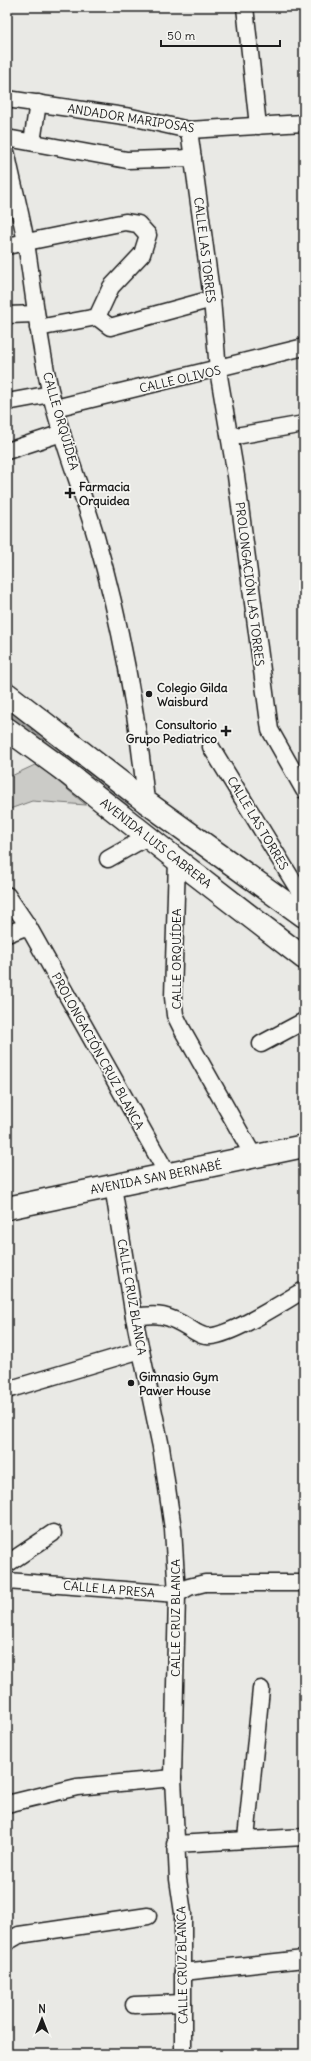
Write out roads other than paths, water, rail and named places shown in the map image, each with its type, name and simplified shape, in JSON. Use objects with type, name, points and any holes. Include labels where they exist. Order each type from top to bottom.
[{"type":"street","points":[[246,7],[258,126]]},
{"type":"street","name":"ANDADOR MARIPOSAS","points":[[7,99],[131,117],[189,130],[304,123]]},
{"type":"street","points":[[32,142],[38,103]]},
{"type":"street","name":"CALLE LAS TORRES","points":[[189,130],[212,299],[218,370]]},
{"type":"street","points":[[7,138],[127,160],[193,158]]},
{"type":"street","name":"CALLE ORQUÍDEA","points":[[7,155],[26,242],[37,321],[53,401],[96,538],[125,665],[142,765],[146,802]]},
{"type":"street","points":[[7,246],[125,222],[138,224],[148,235],[142,254],[111,287],[97,316]]},
{"type":"street","points":[[7,315],[37,321],[97,316],[110,327],[212,299]]},
{"type":"street","name":"CALLE OLIVOS","points":[[7,402],[53,401],[218,370],[304,347]]},
{"type":"street","name":"PROLONGACIÓN LAS TORRES","points":[[218,370],[230,437],[270,730],[304,790]]},
{"type":"street","points":[[230,437],[304,424]]},
{"type":"street","points":[[7,451],[62,433]]},
{"type":"street","points":[[7,694],[146,802],[304,916]]},
{"type":"street","name":"AVENIDA LUIS CABRERA","points":[[7,729],[62,769],[147,837],[304,958]]},
{"type":"street","name":"CALLE LAS TORRES","points":[[211,747],[304,898]]},
{"type":"street","points":[[108,859],[147,837]]},
{"type":"street","name":"CALLE ORQUÍDEA","points":[[177,860],[173,997],[175,1015],[182,1031],[254,1157]]},
{"type":"street","name":"PROLONGACIÓN CRUZ BLANCA","points":[[7,895],[28,926],[168,1175]]},
{"type":"street","points":[[7,934],[28,926]]},
{"type":"street","points":[[261,1044],[304,1021]]},
{"type":"street","name":"AVENIDA SAN BERNABÉ","points":[[7,1208],[304,1146]]},
{"type":"street","name":"CALLE CRUZ BLANCA","points":[[113,1186],[134,1317],[168,1492],[177,1594],[173,1778],[175,1844],[182,1913],[183,2054]]},
{"type":"street","points":[[134,1317],[152,1314],[164,1316],[204,1336],[212,1337],[235,1329],[304,1290]]},
{"type":"street","points":[[7,1390],[141,1350]]},
{"type":"street","points":[[7,1564],[53,1533]]},
{"type":"street","name":"CALLE LA PRESA","points":[[7,1581],[177,1594],[189,1587],[206,1583],[304,1583]]},
{"type":"street","points":[[246,1840],[261,1689]]},
{"type":"street","points":[[7,1804],[78,1787],[173,1778]]},
{"type":"street","points":[[175,1844],[304,1837]]},
{"type":"street","points":[[7,1942],[19,1935],[148,1916]]},
{"type":"street","points":[[183,1972],[304,1959]]},
{"type":"street","points":[[134,2005],[183,2003]]},
{"type":"waterway","points":[[7,713],[125,798]]},
{"type":"place","name":"Farmacia Orquidea","points":[[70,493]]},
{"type":"place","name":"Colegio Gilda Waisburd","points":[[149,694]]},
{"type":"place","name":"Consultorio Grupo Pediatrico","points":[[226,731]]},
{"type":"place","name":"Gimnasio Gym Pawer House","points":[[131,1383]]}]
